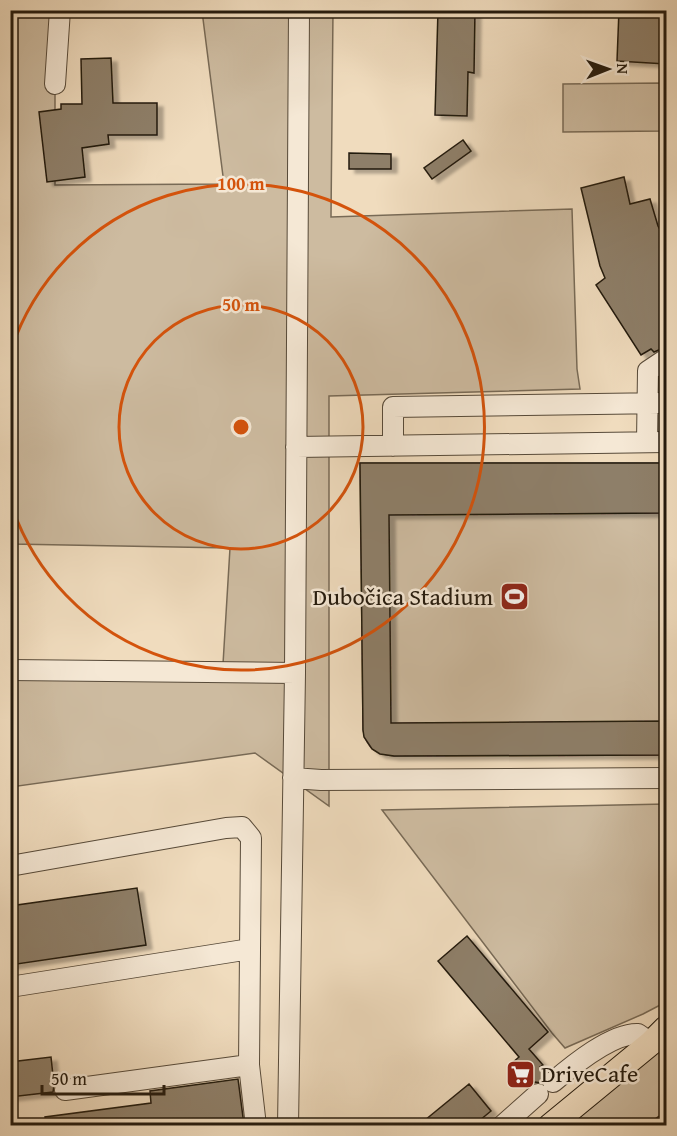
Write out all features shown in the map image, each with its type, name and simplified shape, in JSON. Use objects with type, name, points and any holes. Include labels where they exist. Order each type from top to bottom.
[{"type":"main road","points":[[550,1125],[659,1036]]},
{"type":"street","points":[[55,84],[60,10]]},
{"type":"street","points":[[288,1125],[295,673],[299,10]]},
{"type":"street","points":[[296,447],[657,442],[657,404],[648,370],[666,359]]},
{"type":"street","points":[[393,446],[393,407],[657,404]]},
{"type":"street","points":[[10,670],[295,673]]},
{"type":"street","points":[[293,778],[333,780],[666,778]]},
{"type":"street","points":[[10,866],[242,827],[251,838],[249,1065],[256,1125]]},
{"type":"street","points":[[10,987],[250,949]]},
{"type":"street","points":[[502,1125],[582,1059],[623,1035],[659,1036]]},
{"type":"street","points":[[65,1090],[249,1065]]},
{"type":"shaded area","points":[[11,11],[60,11],[55,84],[55,185],[224,184],[202,11],[333,11],[331,217],[572,209],[577,369],[580,389],[329,396],[329,806],[255,753],[11,787],[10,664],[223,664],[230,548],[11,544]]},
{"type":"shaded area","points":[[662,83],[662,131],[563,132],[563,84]]},
{"type":"shaded area","name":"Dubočica Stadium","points":[[360,463],[666,463],[666,755],[394,756],[382,754],[373,749],[367,742],[363,730]]},
{"type":"shaded area","points":[[666,804],[666,1002],[565,1048],[382,810]]},
{"type":"shaded area","points":[[666,1028],[666,1125],[550,1126]]},
{"type":"building","points":[[438,10],[475,10],[474,73],[468,72],[467,116],[435,115]]},
{"type":"building","points":[[619,10],[666,10],[666,64],[617,61]]},
{"type":"building","points":[[111,58],[113,103],[157,103],[157,135],[108,135],[109,144],[82,148],[85,177],[47,182],[39,112],[61,109],[61,104],[82,104],[81,59]]},
{"type":"building","points":[[463,140],[471,151],[432,179],[424,168]]},
{"type":"building","points":[[349,153],[391,154],[391,169],[349,169]]},
{"type":"building","points":[[624,177],[630,204],[650,199],[658,226],[666,241],[666,347],[654,352],[651,349],[641,355],[596,285],[605,278],[581,188]]},
{"type":"building","points":[[360,463],[666,463],[666,513],[389,515],[391,723],[666,721],[666,755],[394,756],[380,754],[372,749],[364,737],[363,730]]},
{"type":"building","points":[[137,888],[146,945],[10,965],[10,906]]},
{"type":"building","points":[[467,936],[548,1032],[529,1049],[543,1065],[540,1067],[545,1073],[541,1083],[535,1082],[530,1085],[512,1063],[519,1057],[438,961]]},
{"type":"building","points":[[51,1057],[53,1092],[10,1097],[10,1062]]},
{"type":"building","points":[[238,1079],[244,1125],[46,1125],[45,1117],[151,1103],[150,1091]]},
{"type":"building","points":[[469,1084],[491,1111],[474,1125],[419,1125]]},
{"type":"railway","points":[[650,1126],[666,1115]]},
{"type":"place","name":"Dubočica Stadium","points":[[514,597]]},
{"type":"place","name":"DriveCafe","points":[[520,1074]]}]
